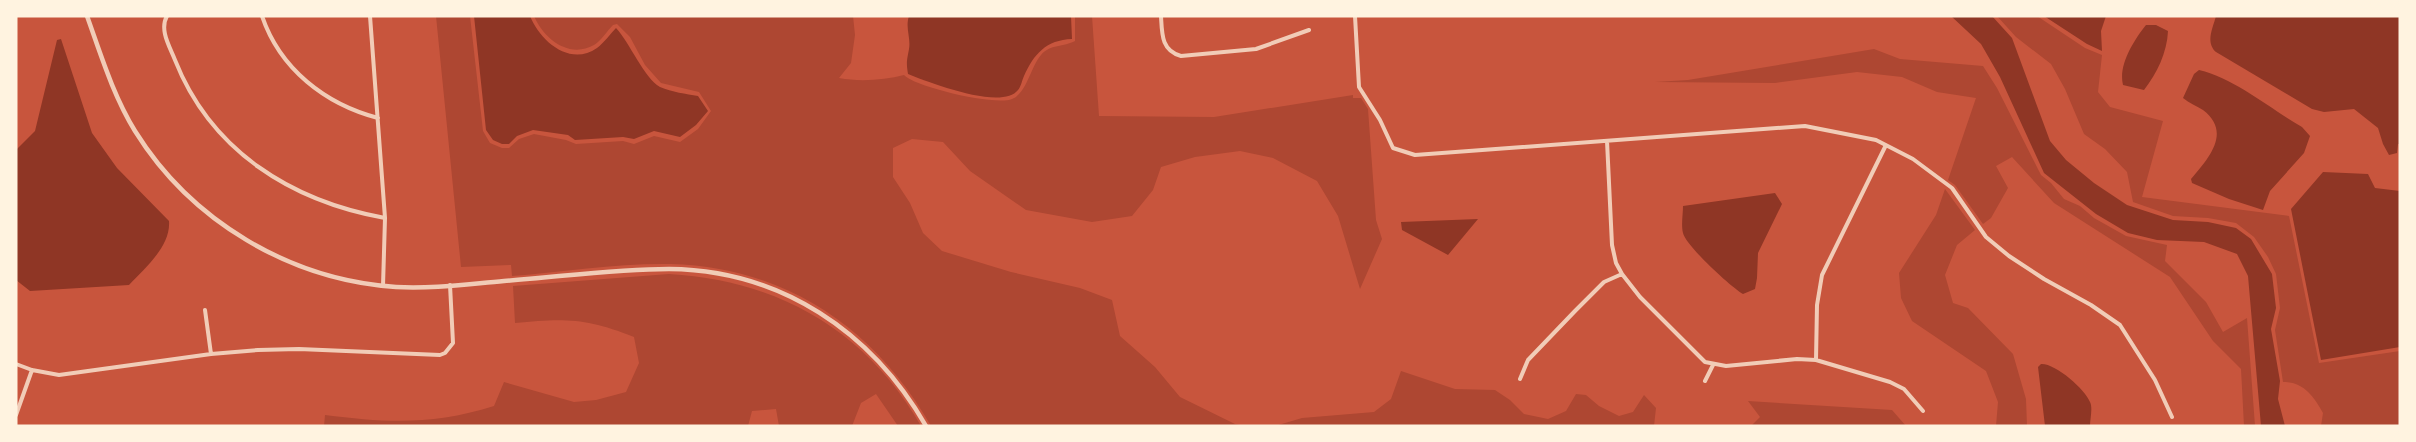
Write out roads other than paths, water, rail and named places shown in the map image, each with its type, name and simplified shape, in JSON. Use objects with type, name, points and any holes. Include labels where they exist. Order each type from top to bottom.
[{"type":"street","points":[[87,16],[114,91],[135,131],[160,166],[189,198],[240,237],[279,257],[328,276],[383,286],[450,285],[670,269],[715,273],[757,284],[818,311],[870,351],[905,391],[926,426]]},
{"type":"street","points":[[167,16],[164,30],[181,74],[206,114],[239,152],[269,175],[308,196],[340,208],[385,218]]},
{"type":"street","points":[[262,16],[280,52],[301,77],[341,105],[378,118]]},
{"type":"street","points":[[370,16],[385,218],[383,286]]},
{"type":"street","points":[[1161,16],[1164,44],[1174,54],[1181,56],[1256,50],[1309,30]]},
{"type":"street","points":[[1355,16],[1359,87],[1380,120],[1393,148],[1415,155],[1805,126],[1867,138],[1886,145],[1913,159],[1952,188],[1986,236],[2009,256],[2044,279],[2092,305],[2120,325],[2154,380],[2172,417]]},
{"type":"street","points":[[1607,141],[1612,245],[1616,263],[1640,297],[1705,362],[1726,366],[1797,359],[1816,360],[1890,382],[1904,390],[1923,411]]},
{"type":"street","points":[[1816,360],[1817,305],[1822,275],[1886,145]]},
{"type":"street","points":[[1520,379],[1528,360],[1575,311],[1604,282],[1622,274]]},
{"type":"street","points":[[16,364],[32,370],[65,374],[211,354],[299,349],[440,355],[450,349],[453,343],[450,285]]},
{"type":"street","points":[[205,310],[211,354]]},
{"type":"street","points":[[1704,381],[1713,365]]},
{"type":"street","points":[[16,415],[32,370]]}]
